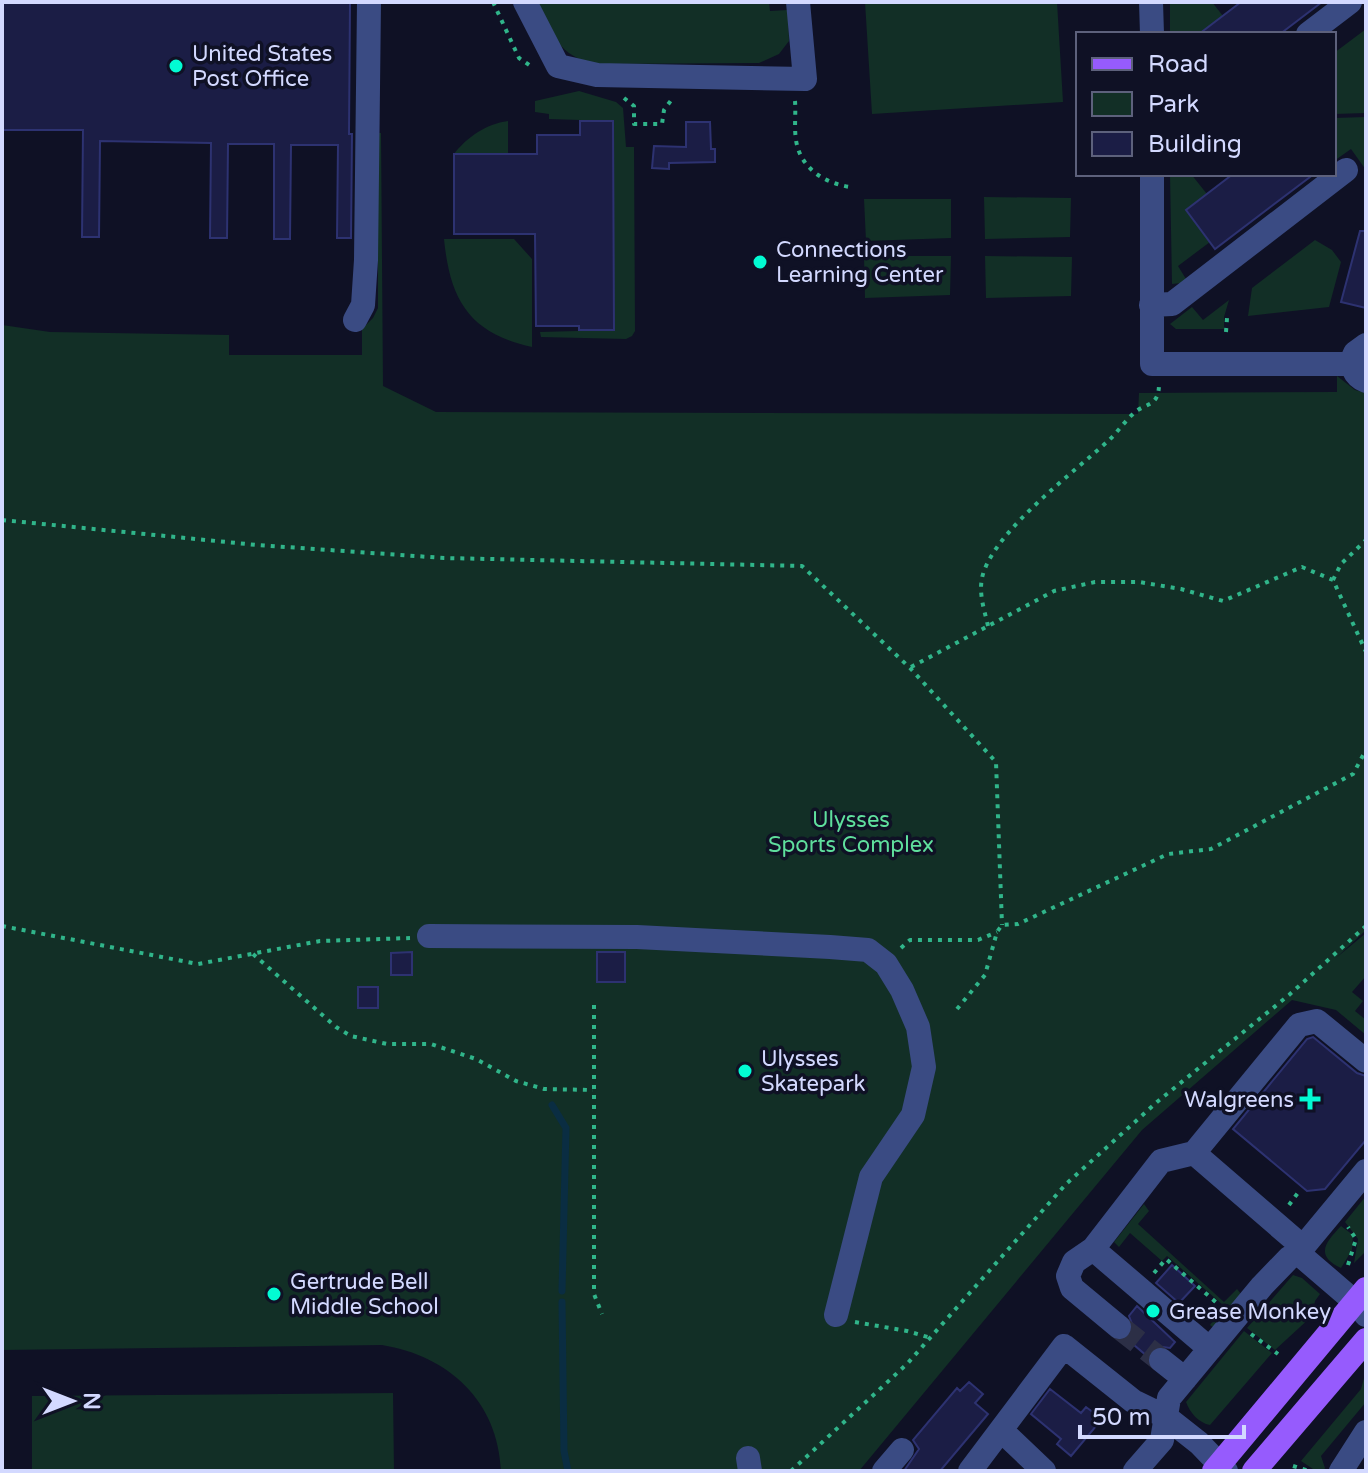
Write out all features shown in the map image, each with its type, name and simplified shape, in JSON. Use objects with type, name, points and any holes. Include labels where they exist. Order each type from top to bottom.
[{"type":"main road","points":[[1220,1469],[1362,1302]]},
{"type":"main road","points":[[1254,1471],[1366,1340]]},
{"type":"street","points":[[355,320],[363,305],[366,260],[369,2]]},
{"type":"street","points":[[525,2],[558,66],[597,75],[805,79],[798,2]]},
{"type":"street","points":[[1151,2],[1152,32]]},
{"type":"street","points":[[1311,32],[1350,2]]},
{"type":"street","points":[[1151,305],[1172,304],[1346,170]]},
{"type":"street","points":[[1152,176],[1152,364],[1361,363]]},
{"type":"street","points":[[424,937],[637,937],[830,947],[868,950],[886,964],[902,990],[918,1027],[924,1067],[913,1115],[871,1177],[843,1318]]},
{"type":"street","points":[[1119,1327],[1072,1288],[1068,1276],[1074,1262],[1093,1249],[1161,1161],[1194,1153],[1299,1025],[1317,1021],[1366,1061]]},
{"type":"street","points":[[1194,1153],[1362,1302]]},
{"type":"street","points":[[1135,1471],[1162,1440],[1169,1398],[1262,1286],[1300,1250],[1366,1171]]},
{"type":"street","points":[[1093,1249],[1210,1349]]},
{"type":"street","points":[[970,1471],[1064,1346],[1133,1401],[1166,1417],[1199,1443],[1220,1469]]},
{"type":"street","points":[[1161,1360],[1185,1379]]},
{"type":"street","points":[[1002,1431],[1044,1471]]},
{"type":"street","points":[[884,1471],[902,1450]]},
{"type":"path","points":[[1226,332],[1227,318]]},
{"type":"path","points":[[988,626],[980,589],[984,570],[998,548],[1027,513],[1107,442],[1135,412],[1151,406],[1159,393]]},
{"type":"path","points":[[2,520],[257,545],[444,558],[802,566],[910,668],[996,762],[1002,925],[997,932],[985,975],[957,1009]]},
{"type":"path","points":[[1333,580],[1341,564],[1366,540]]},
{"type":"path","points":[[910,668],[1054,591],[1095,582],[1139,582],[1181,589],[1223,601],[1302,567],[1333,580],[1366,652]]},
{"type":"path","points":[[1002,925],[1018,924],[1168,854],[1211,849],[1353,774],[1366,750]]},
{"type":"path","points":[[2,926],[198,964],[320,941],[424,937]]},
{"type":"path","points":[[791,1471],[876,1395],[931,1338],[1066,1184],[1157,1102],[1289,995],[1366,926]]},
{"type":"path","points":[[894,954],[910,940],[978,940],[997,932]]},
{"type":"path","points":[[253,954],[336,1027],[351,1036],[387,1044],[431,1044],[476,1059],[516,1081],[544,1089],[593,1090]]},
{"type":"path","points":[[594,1005],[594,1294],[602,1314]]},
{"type":"path","points":[[456,1052],[460,1046]]},
{"type":"path","points":[[843,1318],[931,1338]]},
{"type":"path","points":[[1293,1466],[1309,1471]]},
{"type":"green space","points":[[536,2],[769,2],[770,11],[788,10],[789,41],[779,54],[759,63],[597,64],[584,61],[565,50],[552,34]]},
{"type":"green space","points":[[865,2],[1057,2],[1063,102],[872,114]]},
{"type":"green space","points":[[1170,2],[1212,2],[1223,16],[1202,32],[1170,32]]},
{"type":"green space","points":[[1366,29],[1366,113],[1336,114],[1336,52]]},
{"type":"green space","points":[[579,91],[616,102],[623,108],[626,147],[634,147],[635,331],[626,339],[541,337],[540,332],[614,330],[612,121],[549,119],[549,114],[535,112],[535,101]]},
{"type":"green space","points":[[1366,117],[1366,170],[1351,149],[1336,160],[1336,118]]},
{"type":"green space","points":[[508,121],[508,154],[454,154],[478,132]]},
{"type":"green space","name":"Ulysses Sports Complex","points":[[378,133],[381,133],[383,386],[436,412],[1138,414],[1139,393],[1337,392],[1337,376],[1355,390],[1366,393],[1366,930],[1336,958],[1366,933],[1366,976],[1352,992],[1363,1001],[1355,1011],[1366,1020],[1366,1035],[1336,1010],[1292,1000],[1142,1130],[859,1471],[501,1471],[491,1423],[466,1386],[428,1359],[382,1345],[2,1350],[2,325],[50,332],[229,335],[229,355],[362,355],[362,329],[378,308]]},
{"type":"green space","points":[[1170,176],[1193,176],[1207,194],[1186,210],[1210,242],[1178,266],[1186,279],[1172,284]]},
{"type":"green space","points":[[984,197],[1071,198],[1070,237],[985,239]]},
{"type":"green space","points":[[864,199],[951,199],[951,238],[866,241]]},
{"type":"green space","points":[[444,239],[514,239],[532,259],[532,347],[493,333],[467,311],[451,280]]},
{"type":"green space","points":[[1315,240],[1332,250],[1341,262],[1329,307],[1248,316],[1252,288]]},
{"type":"green space","points":[[864,256],[951,256],[950,295],[865,298]]},
{"type":"green space","points":[[985,256],[1072,257],[1071,296],[986,298]]},
{"type":"green space","points":[[1229,300],[1224,329],[1176,329],[1170,324],[1192,307],[1203,320]]},
{"type":"green space","points":[[1366,1196],[1366,1251],[1354,1263],[1358,1239],[1345,1222]]},
{"type":"green space","points":[[1144,1204],[1149,1211],[1138,1224],[1224,1302],[1237,1289],[1241,1294],[1214,1328],[1210,1325],[1224,1306],[1167,1256],[1162,1261],[1130,1233],[1119,1247],[1114,1242]]},
{"type":"green space","points":[[1341,1226],[1353,1235],[1352,1250],[1341,1268],[1328,1258],[1325,1248]]},
{"type":"green space","points":[[1293,1275],[1302,1278],[1320,1294],[1312,1316],[1275,1350],[1247,1328]]},
{"type":"green space","points":[[1244,1331],[1272,1353],[1210,1425],[1206,1424],[1195,1417],[1186,1402]]},
{"type":"green space","points":[[1366,1371],[1366,1402],[1321,1456],[1323,1471],[1316,1471],[1301,1461],[1361,1389]]},
{"type":"green space","points":[[393,1393],[394,1471],[32,1471],[32,1396]]},
{"type":"building","name":"United States Post Office","points":[[2,2],[350,2],[351,238],[337,238],[338,145],[291,145],[290,239],[274,239],[274,144],[228,144],[227,238],[210,238],[211,143],[100,141],[99,237],[82,237],[83,130],[2,130]]},
{"type":"building","points":[[1241,2],[1322,2],[1283,32],[1202,32]]},
{"type":"building","points":[[580,121],[613,121],[614,330],[536,326],[535,234],[454,234],[454,154],[537,154],[537,135],[580,135]]},
{"type":"building","points":[[686,122],[710,122],[715,162],[669,163],[669,169],[652,168],[654,146],[686,147]]},
{"type":"building","points":[[1230,176],[1311,176],[1215,249],[1186,210]]},
{"type":"building","points":[[1360,231],[1366,231],[1366,308],[1341,302]]},
{"type":"building","points":[[412,952],[412,975],[391,975],[391,953]]},
{"type":"building","points":[[597,952],[625,952],[625,982],[597,982]]},
{"type":"building","points":[[358,987],[378,987],[378,1008],[358,1008]]},
{"type":"building","name":"Walgreens","points":[[1313,1037],[1357,1073],[1366,1076],[1366,1140],[1325,1189],[1307,1191],[1233,1129],[1307,1039]]},
{"type":"building","points":[[1172,1265],[1195,1286],[1179,1303],[1156,1283]]},
{"type":"building","points":[[1137,1306],[1175,1342],[1170,1348],[1156,1346],[1147,1356],[1127,1339],[1134,1329],[1129,1316]]},
{"type":"building","points":[[969,1382],[983,1394],[975,1403],[988,1414],[940,1471],[904,1471],[919,1449],[913,1440],[957,1388],[960,1391]]},
{"type":"building","points":[[1050,1389],[1081,1413],[1086,1407],[1102,1419],[1071,1456],[1057,1444],[1061,1439],[1031,1414]]},
{"type":"waterway","points":[[552,1105],[566,1128],[562,1291]]},
{"type":"waterway","points":[[562,1302],[564,1451],[568,1471]]},
{"type":"tunnel","points":[[1119,1327],[1161,1360]]},
{"type":"place","name":"United States Post Office","points":[[176,66]]},
{"type":"place","name":"Connections Learning Center","points":[[760,262]]},
{"type":"place","name":"Ulysses Skatepark","points":[[745,1071]]},
{"type":"place","name":"Walgreens","points":[[1310,1099]]},
{"type":"place","name":"Gertrude Bell Middle School","points":[[274,1294]]},
{"type":"place","name":"Grease Monkey","points":[[1153,1311]]}]
